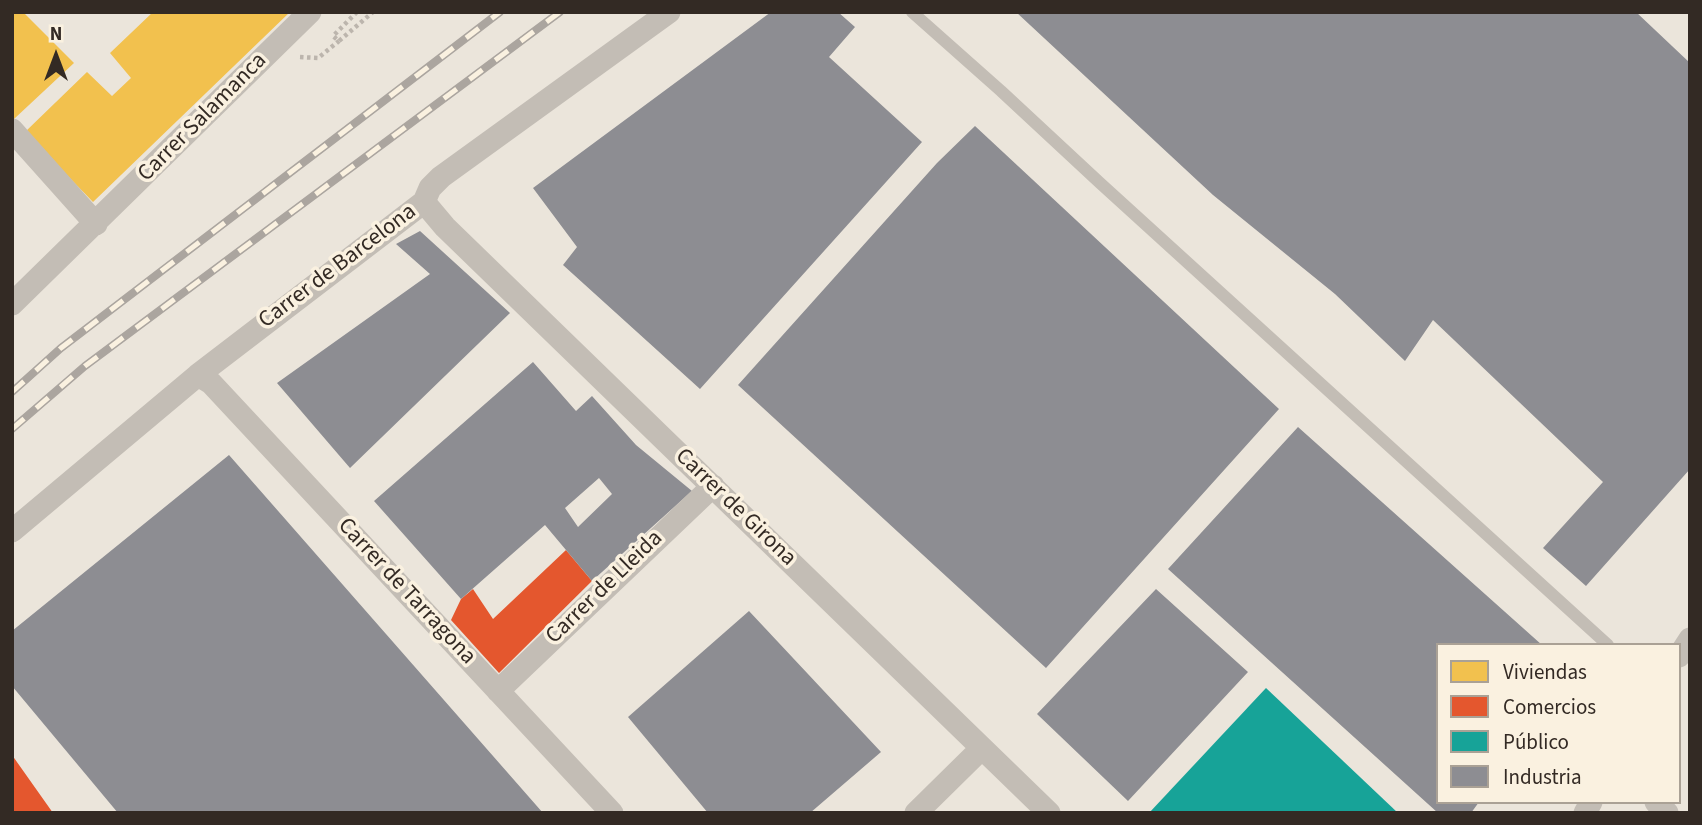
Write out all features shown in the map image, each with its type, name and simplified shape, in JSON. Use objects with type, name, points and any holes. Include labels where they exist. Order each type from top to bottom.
[{"type":"street","name":"Carrer Salamanca","points":[[12,304],[310,12]]},
{"type":"street","name":"Carrer de Barcelona","points":[[12,531],[198,375],[424,201],[430,188],[441,177],[669,12]]},
{"type":"street","points":[[12,130],[96,224]]},
{"type":"street","name":"Carrer de Girona","points":[[424,201],[444,228],[1049,813]]},
{"type":"street","name":"Carrer de Tarragona","points":[[198,375],[211,383],[612,813]]},
{"type":"street","name":"Carrer de Lleida","points":[[498,691],[713,486]]},
{"type":"street","points":[[916,813],[982,748]]},
{"type":"lane","points":[[912,12],[1001,90],[1606,643]]},
{"type":"path","points":[[339,41],[333,36],[357,12]]},
{"type":"path","points":[[292,57],[318,58],[373,12]]},
{"type":"building: Viviendas","points":[[12,12],[23,12],[74,63],[14,119],[12,116]]},
{"type":"building: Viviendas","points":[[153,12],[290,12],[93,202],[25,132],[87,72],[112,96],[131,78],[110,53]]},
{"type":"building: Comercios","points":[[566,550],[592,581],[499,673],[451,620],[461,599],[473,589],[493,619]]},
{"type":"building: Comercios","points":[[12,755],[53,813],[12,813]]},
{"type":"building: Público","points":[[1266,688],[1398,813],[1149,813]]},
{"type":"building: Industria","points":[[771,12],[838,12],[855,27],[829,57],[922,142],[700,389],[563,265],[577,247],[533,188]]},
{"type":"building: Industria","points":[[1016,12],[1636,12],[1690,63],[1690,469],[1586,586],[1543,548],[1603,482],[1433,320],[1405,361],[1335,294],[1213,195]]},
{"type":"building: Industria","points":[[975,126],[1279,409],[1046,668],[738,385],[937,163]]},
{"type":"building: Industria","points":[[420,231],[510,313],[350,468],[277,383],[430,274],[396,244]]},
{"type":"building: Industria","points":[[533,362],[576,411],[592,396],[636,445],[692,491],[592,581],[545,525],[461,599],[374,501]],"holes":[[[599,478],[612,494],[578,527],[565,508]]]},
{"type":"building: Industria","points":[[1298,427],[1540,643],[1436,643],[1436,804],[1478,804],[1471,813],[1438,813],[1168,569]]},
{"type":"building: Industria","points":[[229,455],[543,813],[118,813],[12,686],[12,631]]},
{"type":"building: Industria","points":[[1156,589],[1248,672],[1128,801],[1037,714]]},
{"type":"building: Industria","points":[[749,611],[881,752],[810,813],[708,813],[628,717]]},
{"type":"railway","points":[[12,392],[61,348],[500,12]]},
{"type":"railway","points":[[12,429],[85,366],[560,12]]}]
